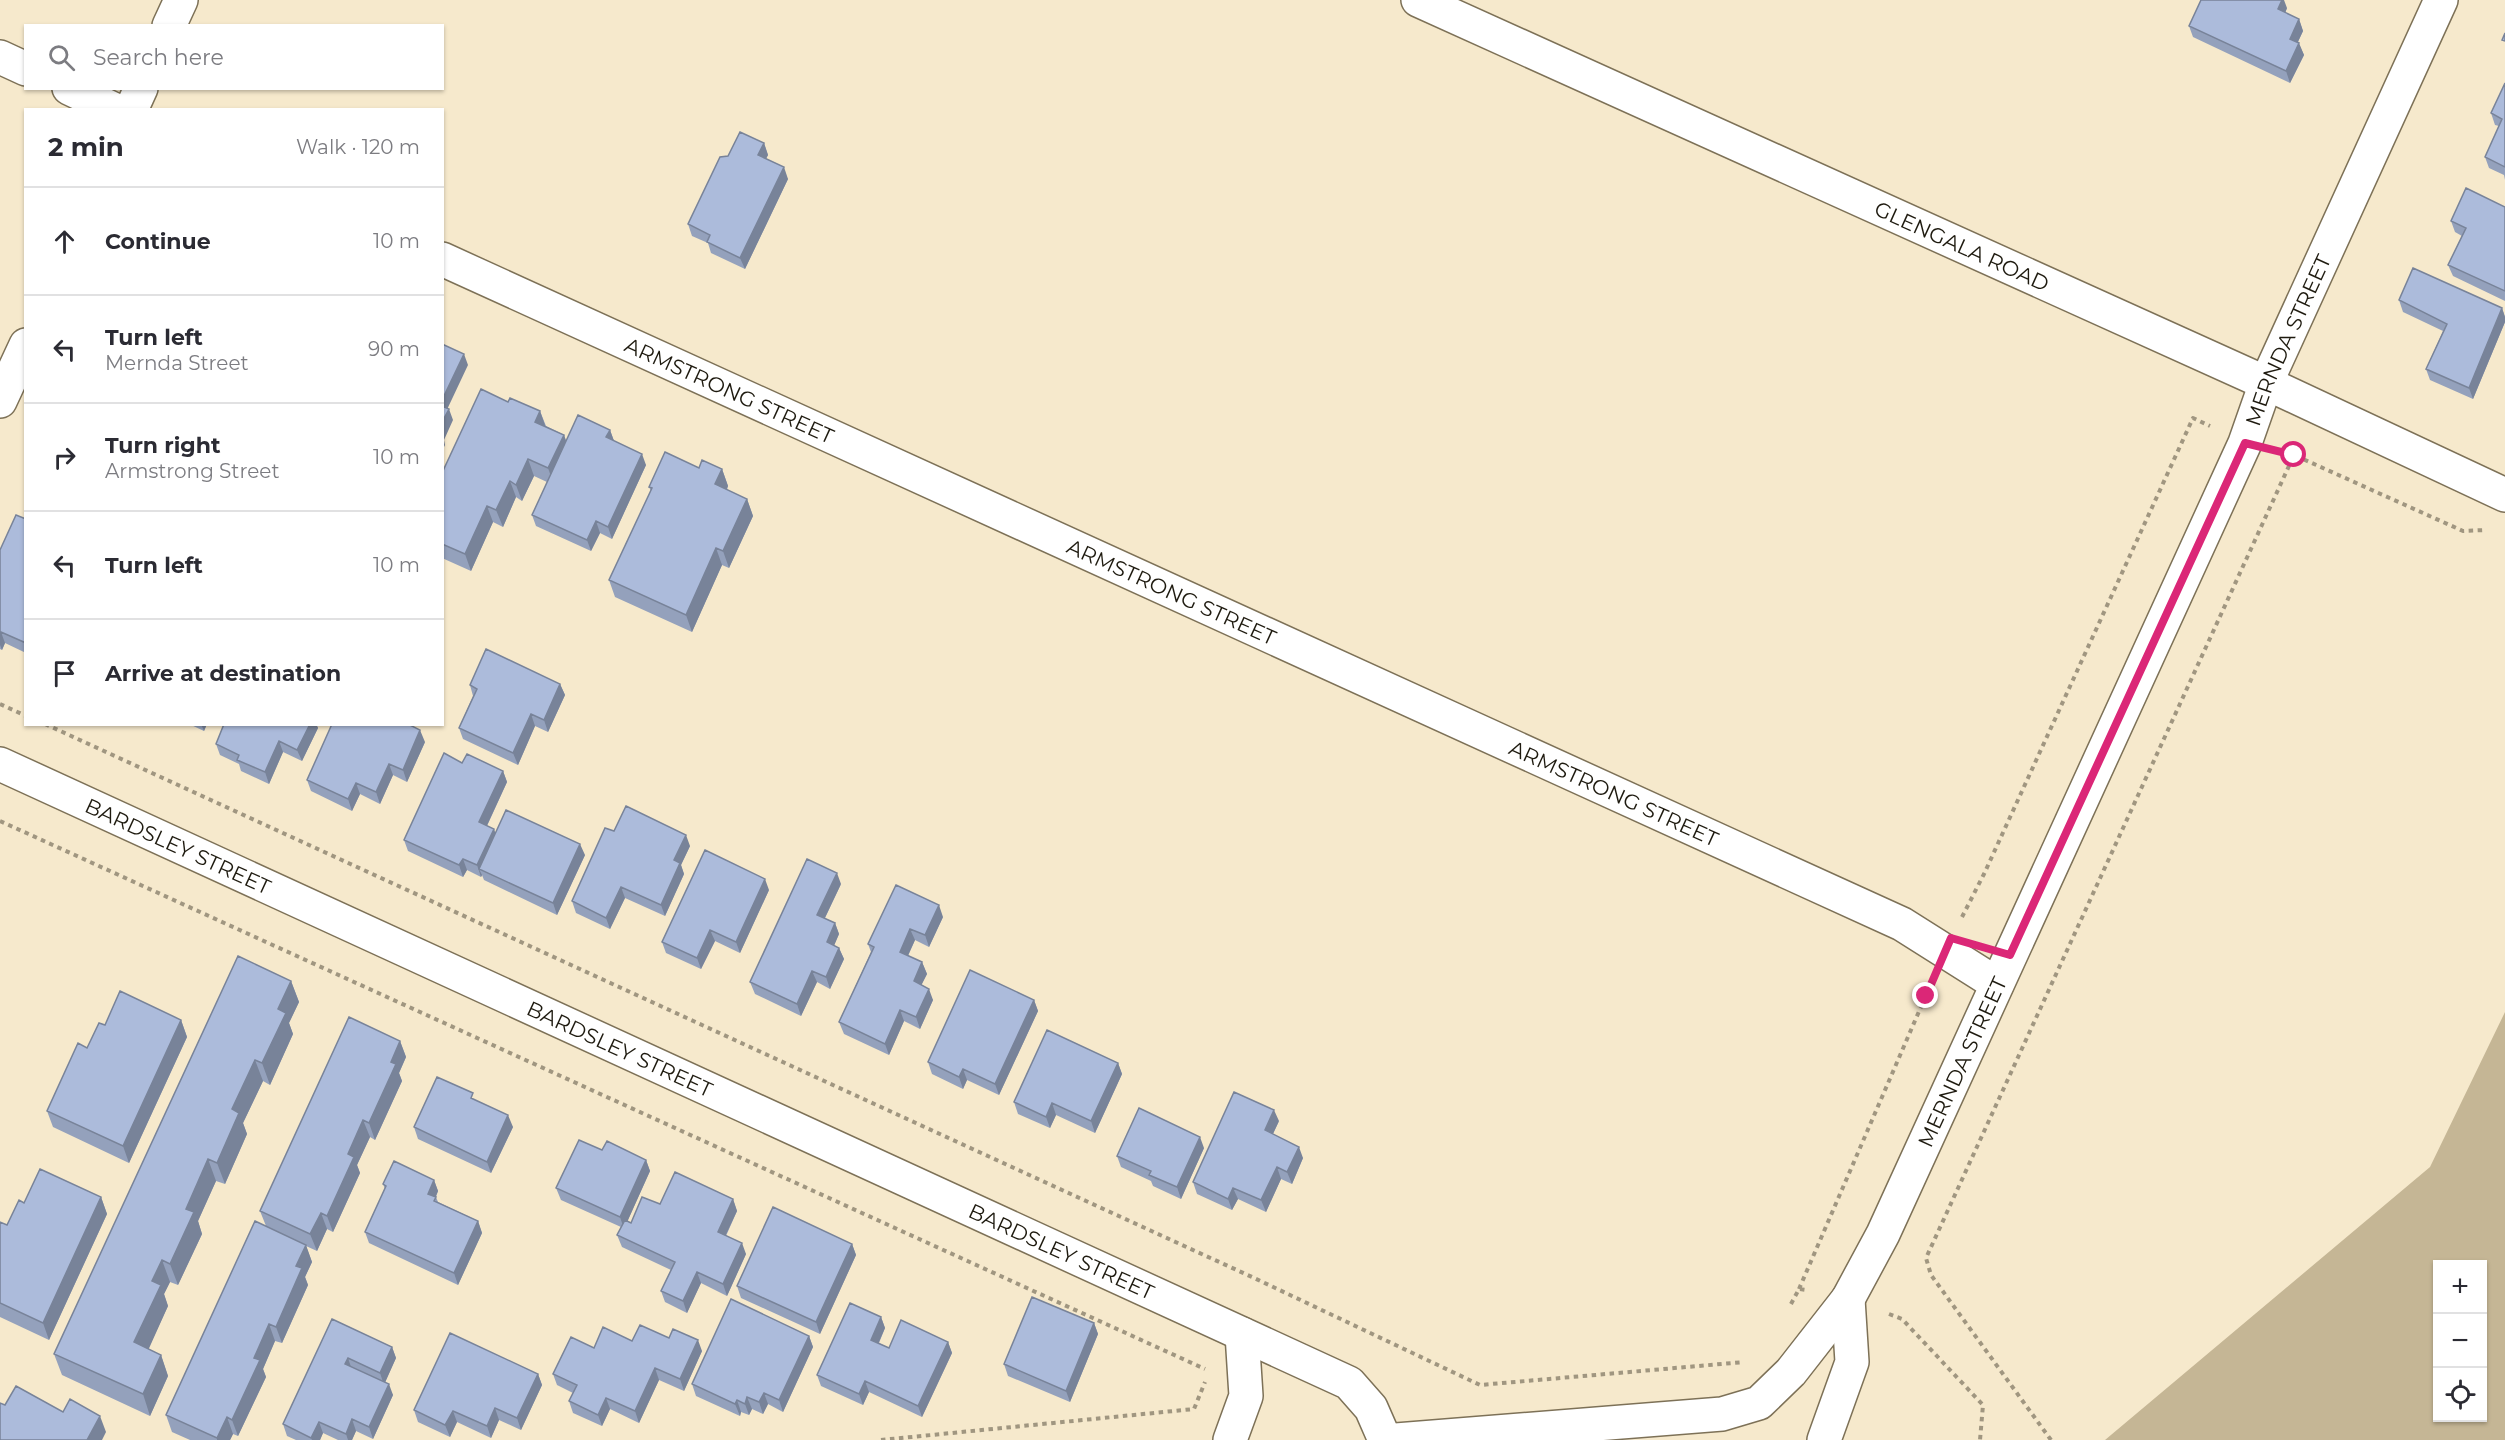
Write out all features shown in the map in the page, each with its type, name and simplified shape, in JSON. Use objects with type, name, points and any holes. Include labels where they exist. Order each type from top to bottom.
[{"type":"street","points":[[171,24],[181,0]]},
{"type":"street","name":"GLENGALA ROAD","points":[[1418,0],[2266,383],[2505,495]]},
{"type":"street","name":"MERNDA STREET","points":[[1396,1440],[1637,1430],[1722,1414],[1759,1403],[1791,1372],[1848,1299],[1882,1233],[2245,443],[2266,383],[2441,0]]},
{"type":"street","points":[[0,57],[24,68]]},
{"type":"street","points":[[73,90],[111,108]]},
{"type":"street","points":[[132,108],[140,90]]},
{"type":"street","name":"ARMSTRONG STREET","points":[[444,260],[1948,945],[1997,984]]},
{"type":"street","points":[[0,401],[24,349]]},
{"type":"street","name":"BARDSLEY STREET","points":[[0,764],[1348,1383],[1371,1408],[1385,1440]]},
{"type":"street","name":"ARMSTRONG STREET","points":[[1948,945],[2010,955]]},
{"type":"street","points":[[1824,1440],[1852,1362],[1848,1299]]},
{"type":"street","points":[[1230,1440],[1246,1396],[1242,1334]]},
{"type":"path","points":[[1789,1309],[1948,945],[1984,874],[2193,418],[2245,443],[2294,455],[2463,531],[2487,530]]},
{"type":"path","points":[[2051,1440],[1931,1275],[1926,1258],[2294,455]]},
{"type":"path","points":[[0,704],[24,715]]},
{"type":"path","points":[[49,726],[1252,1277],[1480,1385],[1753,1361]]},
{"type":"path","points":[[0,821],[1209,1371],[1194,1409],[881,1440]]},
{"type":"path","points":[[1799,1289],[1848,1299],[1902,1319],[1983,1405],[1980,1440]]},
{"type":"shaded area","points":[[2505,1012],[2505,1440],[2105,1440],[2430,1167]]},
{"type":"building","points":[[2201,0],[2282,0],[2278,9],[2299,19],[2290,39],[2299,43],[2286,71],[2189,26]]},
{"type":"building","points":[[2505,83],[2505,167],[2485,157],[2502,119],[2491,113]]},
{"type":"building","points":[[740,132],[764,143],[758,155],[784,167],[740,258],[707,242],[710,235],[688,224],[720,157],[728,156]]},
{"type":"building","points":[[2466,188],[2505,207],[2505,291],[2448,265],[2466,228],[2451,221]]},
{"type":"building","points":[[2413,268],[2502,308],[2469,388],[2426,369],[2447,324],[2399,300]]},
{"type":"building","points":[[444,345],[464,354],[444,396]]},
{"type":"building","points":[[481,389],[508,402],[510,398],[540,411],[535,422],[564,435],[548,468],[528,459],[516,485],[510,481],[496,510],[487,506],[465,554],[444,545],[444,469]]},
{"type":"building","points":[[444,407],[449,409],[444,418]]},
{"type":"building","points":[[578,415],[610,430],[606,437],[642,454],[608,527],[596,521],[587,540],[532,515]]},
{"type":"building","points":[[665,452],[699,468],[702,460],[722,469],[715,484],[747,499],[723,551],[716,548],[686,615],[609,580],[652,488],[649,487]]},
{"type":"building","points":[[16,515],[24,518],[24,642],[1,632],[0,634],[0,550]]},
{"type":"building","points":[[486,649],[560,684],[544,720],[531,714],[513,753],[459,728],[477,689],[470,685]]},
{"type":"building","points":[[223,726],[309,726],[297,750],[279,741],[265,772],[237,760],[239,755],[216,744]]},
{"type":"building","points":[[331,726],[412,726],[420,730],[403,770],[389,764],[376,792],[356,783],[348,799],[307,780]]},
{"type":"building","points":[[444,753],[462,763],[467,754],[503,771],[479,822],[494,829],[477,865],[463,859],[459,865],[404,840]]},
{"type":"building","points":[[626,806],[686,835],[674,860],[680,863],[661,905],[621,887],[606,918],[572,901],[605,828],[614,831]]},
{"type":"building","points":[[506,810],[580,844],[553,903],[479,869]]},
{"type":"building","points":[[705,850],[765,879],[736,942],[710,930],[697,958],[662,942]]},
{"type":"building","points":[[807,859],[837,873],[817,915],[835,923],[827,942],[839,948],[826,977],[812,971],[797,1004],[750,982]]},
{"type":"building","points":[[896,885],[939,905],[925,935],[910,929],[900,952],[922,962],[914,981],[929,989],[916,1017],[900,1010],[885,1044],[839,1022],[874,947],[868,944]]},
{"type":"building","points":[[238,956],[291,981],[278,1009],[286,1013],[262,1063],[255,1060],[232,1109],[239,1113],[217,1163],[208,1159],[186,1209],[194,1212],[170,1264],[162,1260],[152,1281],[161,1285],[134,1342],[161,1355],[143,1394],[54,1354]]},
{"type":"building","points":[[970,970],[1034,1000],[995,1084],[963,1069],[959,1077],[928,1062]]},
{"type":"building","points":[[120,991],[181,1020],[123,1146],[47,1111],[78,1043],[87,1048],[99,1023],[105,1025]]},
{"type":"building","points":[[349,1017],[400,1041],[391,1062],[396,1064],[369,1123],[363,1120],[348,1154],[354,1157],[327,1216],[321,1213],[310,1234],[260,1211]]},
{"type":"building","points":[[1047,1030],[1118,1063],[1091,1121],[1052,1103],[1046,1117],[1014,1102]]},
{"type":"building","points":[[437,1077],[473,1093],[471,1098],[508,1115],[487,1162],[414,1127]]},
{"type":"building","points":[[1234,1092],[1274,1110],[1265,1130],[1299,1147],[1287,1172],[1277,1167],[1261,1200],[1233,1188],[1228,1199],[1193,1182]]},
{"type":"building","points":[[1139,1108],[1200,1137],[1177,1187],[1149,1175],[1151,1171],[1117,1156]]},
{"type":"building","points":[[579,1140],[602,1150],[607,1141],[646,1160],[620,1217],[556,1188]]},
{"type":"building","points":[[394,1161],[434,1180],[428,1194],[436,1197],[434,1201],[478,1221],[454,1273],[365,1232],[386,1186],[383,1184]]},
{"type":"building","points":[[40,1169],[101,1197],[43,1323],[0,1303],[0,1222],[7,1225],[19,1200],[24,1203]]},
{"type":"building","points":[[675,1172],[733,1199],[718,1232],[742,1243],[723,1284],[697,1272],[683,1301],[661,1291],[675,1262],[617,1235],[625,1220],[631,1223],[642,1197],[660,1204]]},
{"type":"building","points":[[773,1207],[852,1244],[816,1322],[737,1286]]},
{"type":"building","points":[[255,1221],[306,1245],[296,1266],[302,1268],[276,1327],[269,1324],[254,1358],[260,1360],[232,1420],[227,1417],[217,1438],[166,1415]]},
{"type":"building","points":[[1032,1297],[1094,1323],[1066,1391],[1004,1364]]},
{"type":"building","points":[[731,1299],[809,1336],[779,1400],[764,1393],[759,1402],[747,1397],[745,1404],[737,1400],[735,1404],[692,1384]]},
{"type":"building","points":[[850,1303],[881,1317],[871,1340],[889,1348],[901,1320],[948,1342],[918,1406],[865,1381],[859,1394],[817,1375]]},
{"type":"building","points":[[332,1319],[392,1347],[380,1373],[348,1358],[345,1364],[389,1384],[369,1427],[352,1419],[346,1434],[319,1422],[311,1438],[283,1424]]},
{"type":"building","points":[[640,1325],[669,1338],[673,1329],[698,1340],[680,1379],[655,1368],[635,1411],[606,1398],[598,1415],[569,1401],[577,1385],[553,1374],[571,1337],[594,1348],[603,1327],[632,1341]]},
{"type":"building","points":[[450,1333],[538,1374],[517,1418],[495,1408],[487,1426],[453,1411],[445,1425],[414,1410]]},
{"type":"building","points":[[16,1386],[63,1412],[70,1399],[100,1416],[87,1440],[0,1440],[0,1403],[5,1405]]},
{"type":"route","points":[[1926,996],[1951,938],[2010,955],[2245,443],[2294,455]]}]
